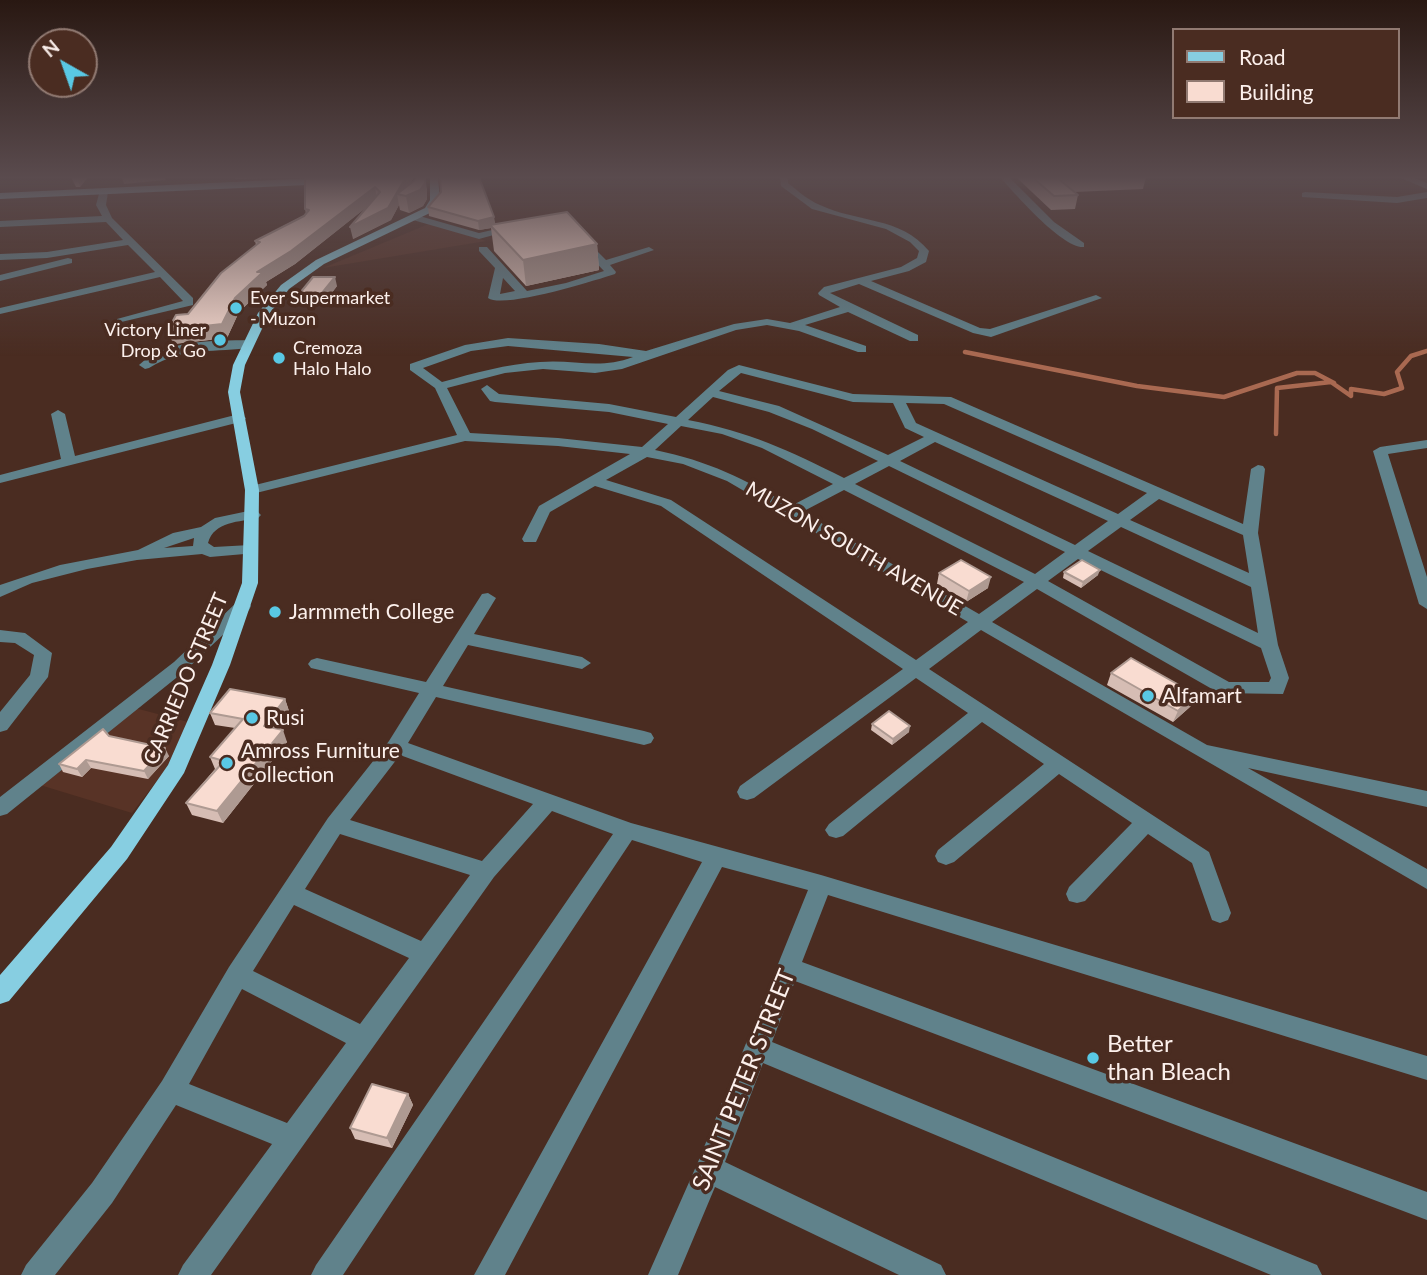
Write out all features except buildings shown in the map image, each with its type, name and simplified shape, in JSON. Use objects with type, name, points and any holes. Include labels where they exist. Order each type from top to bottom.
[{"type":"main road","name":"CARRIEDO STREET","points":[[0,993],[119,853],[177,768],[243,606],[250,583],[253,491],[234,392],[239,365],[264,313],[300,274],[376,236]]},
{"type":"street","points":[[121,321],[189,303],[123,236]]},
{"type":"street","points":[[499,267],[494,298],[568,286],[611,272],[577,236]]},
{"type":"street","points":[[910,236],[923,251],[922,260],[905,269],[828,289],[823,293],[914,338]]},
{"type":"street","points":[[1068,236],[1080,245]]},
{"type":"street","points":[[0,257],[96,248],[128,242]]},
{"type":"street","points":[[0,278],[40,270],[86,255],[96,248]]},
{"type":"street","points":[[483,249],[522,293]]},
{"type":"street","points":[[603,264],[649,250]]},
{"type":"street","points":[[0,311],[162,273]]},
{"type":"street","points":[[861,281],[977,331],[991,333],[1096,298]]},
{"type":"street","points":[[22,306],[33,319]]},
{"type":"street","points":[[791,326],[849,308]]},
{"type":"street","points":[[439,386],[505,369],[543,365],[595,369],[622,365],[734,327],[767,323],[791,326],[862,349]]},
{"type":"street","points":[[465,437],[439,386],[414,367],[469,348],[508,341],[647,355]]},
{"type":"street","points":[[145,365],[163,354],[194,346],[249,344]]},
{"type":"street","points":[[530,539],[544,509],[645,452],[739,369],[853,398],[946,400],[1250,533]]},
{"type":"street","points":[[487,389],[495,398],[609,408],[726,431],[767,445],[1036,581],[1226,688],[1276,689],[1280,678],[1269,645],[1250,533],[1258,469]]},
{"type":"street","points":[[711,393],[774,408],[889,460],[1269,645]]},
{"type":"street","points":[[898,399],[910,425],[1259,584]]},
{"type":"street","points":[[58,414],[69,461]]},
{"type":"street","points":[[0,479],[239,418]]},
{"type":"street","name":"MUZON SOUTH AVENUE","points":[[253,491],[465,437],[558,442],[645,452],[687,461],[732,478],[1202,751],[1427,799]]},
{"type":"street","points":[[790,512],[934,437]]},
{"type":"street","points":[[1427,444],[1380,451],[1427,604]]},
{"type":"street","points":[[593,481],[666,503],[1200,858],[1220,913]]},
{"type":"street","points":[[747,792],[1157,493]]},
{"type":"street","points":[[3,588],[135,555],[179,537],[205,531],[217,523],[253,515]]},
{"type":"street","points":[[202,549],[201,538],[205,531]]},
{"type":"street","points":[[135,555],[177,554],[202,549],[210,552],[250,550]]},
{"type":"street","points":[[36,1275],[102,1193],[171,1090],[237,975],[335,824],[396,746],[488,598]]},
{"type":"street","points":[[0,808],[180,666],[243,606]]},
{"type":"street","points":[[0,636],[19,637],[43,653],[39,677],[0,725]]},
{"type":"street","points":[[464,638],[582,663]]},
{"type":"street","points":[[317,664],[644,738]]},
{"type":"street","points":[[836,830],[980,713]]},
{"type":"street","points":[[396,746],[626,830],[821,884],[1427,1068]]},
{"type":"street","points":[[1202,751],[1427,880]]},
{"type":"street","points":[[946,856],[1057,764]]},
{"type":"street","points":[[193,1275],[486,871],[548,802]]},
{"type":"street","points":[[1077,894],[1146,822]]},
{"type":"street","points":[[335,824],[486,871]]},
{"type":"street","points":[[326,1275],[626,830]]},
{"type":"street","points":[[489,1275],[716,857]]},
{"type":"street","name":"SAINT PETER STREET","points":[[663,1275],[709,1169],[821,884]]},
{"type":"street","points":[[292,894],[425,954]]},
{"type":"street","points":[[789,968],[1427,1206]]},
{"type":"street","points":[[237,975],[364,1039]]},
{"type":"street","points":[[757,1048],[1307,1275]]},
{"type":"street","points":[[171,1090],[292,1139]]},
{"type":"street","points":[[709,1169],[931,1275]]},
{"type":"shaded area","points":[[399,236],[472,236],[486,241],[323,268]]},
{"type":"shaded area","points":[[135,708],[188,722],[166,769],[132,813],[40,785]]},
{"type":"waterway","points":[[1276,434],[1277,388],[1331,382],[1351,396],[1351,389],[1384,394],[1402,388],[1397,372],[1411,356],[1427,351]]},
{"type":"waterway","points":[[965,352],[1137,386],[1224,397],[1297,373],[1315,373],[1334,383]]},
{"type":"place","name":"Ever Supermarket - Muzon","points":[[236,308]]},
{"type":"place","name":"Victory Liner Drop & Go","points":[[220,340]]},
{"type":"place","name":"Cremoza Halo Halo","points":[[279,358]]},
{"type":"place","name":"Jarmmeth College","points":[[275,612]]},
{"type":"place","name":"Alfamart","points":[[1148,696]]},
{"type":"place","name":"Rusi","points":[[252,718]]},
{"type":"place","name":"Amross Furniture Collection","points":[[227,763]]},
{"type":"place","name":"Better than Bleach","points":[[1093,1058]]}]
